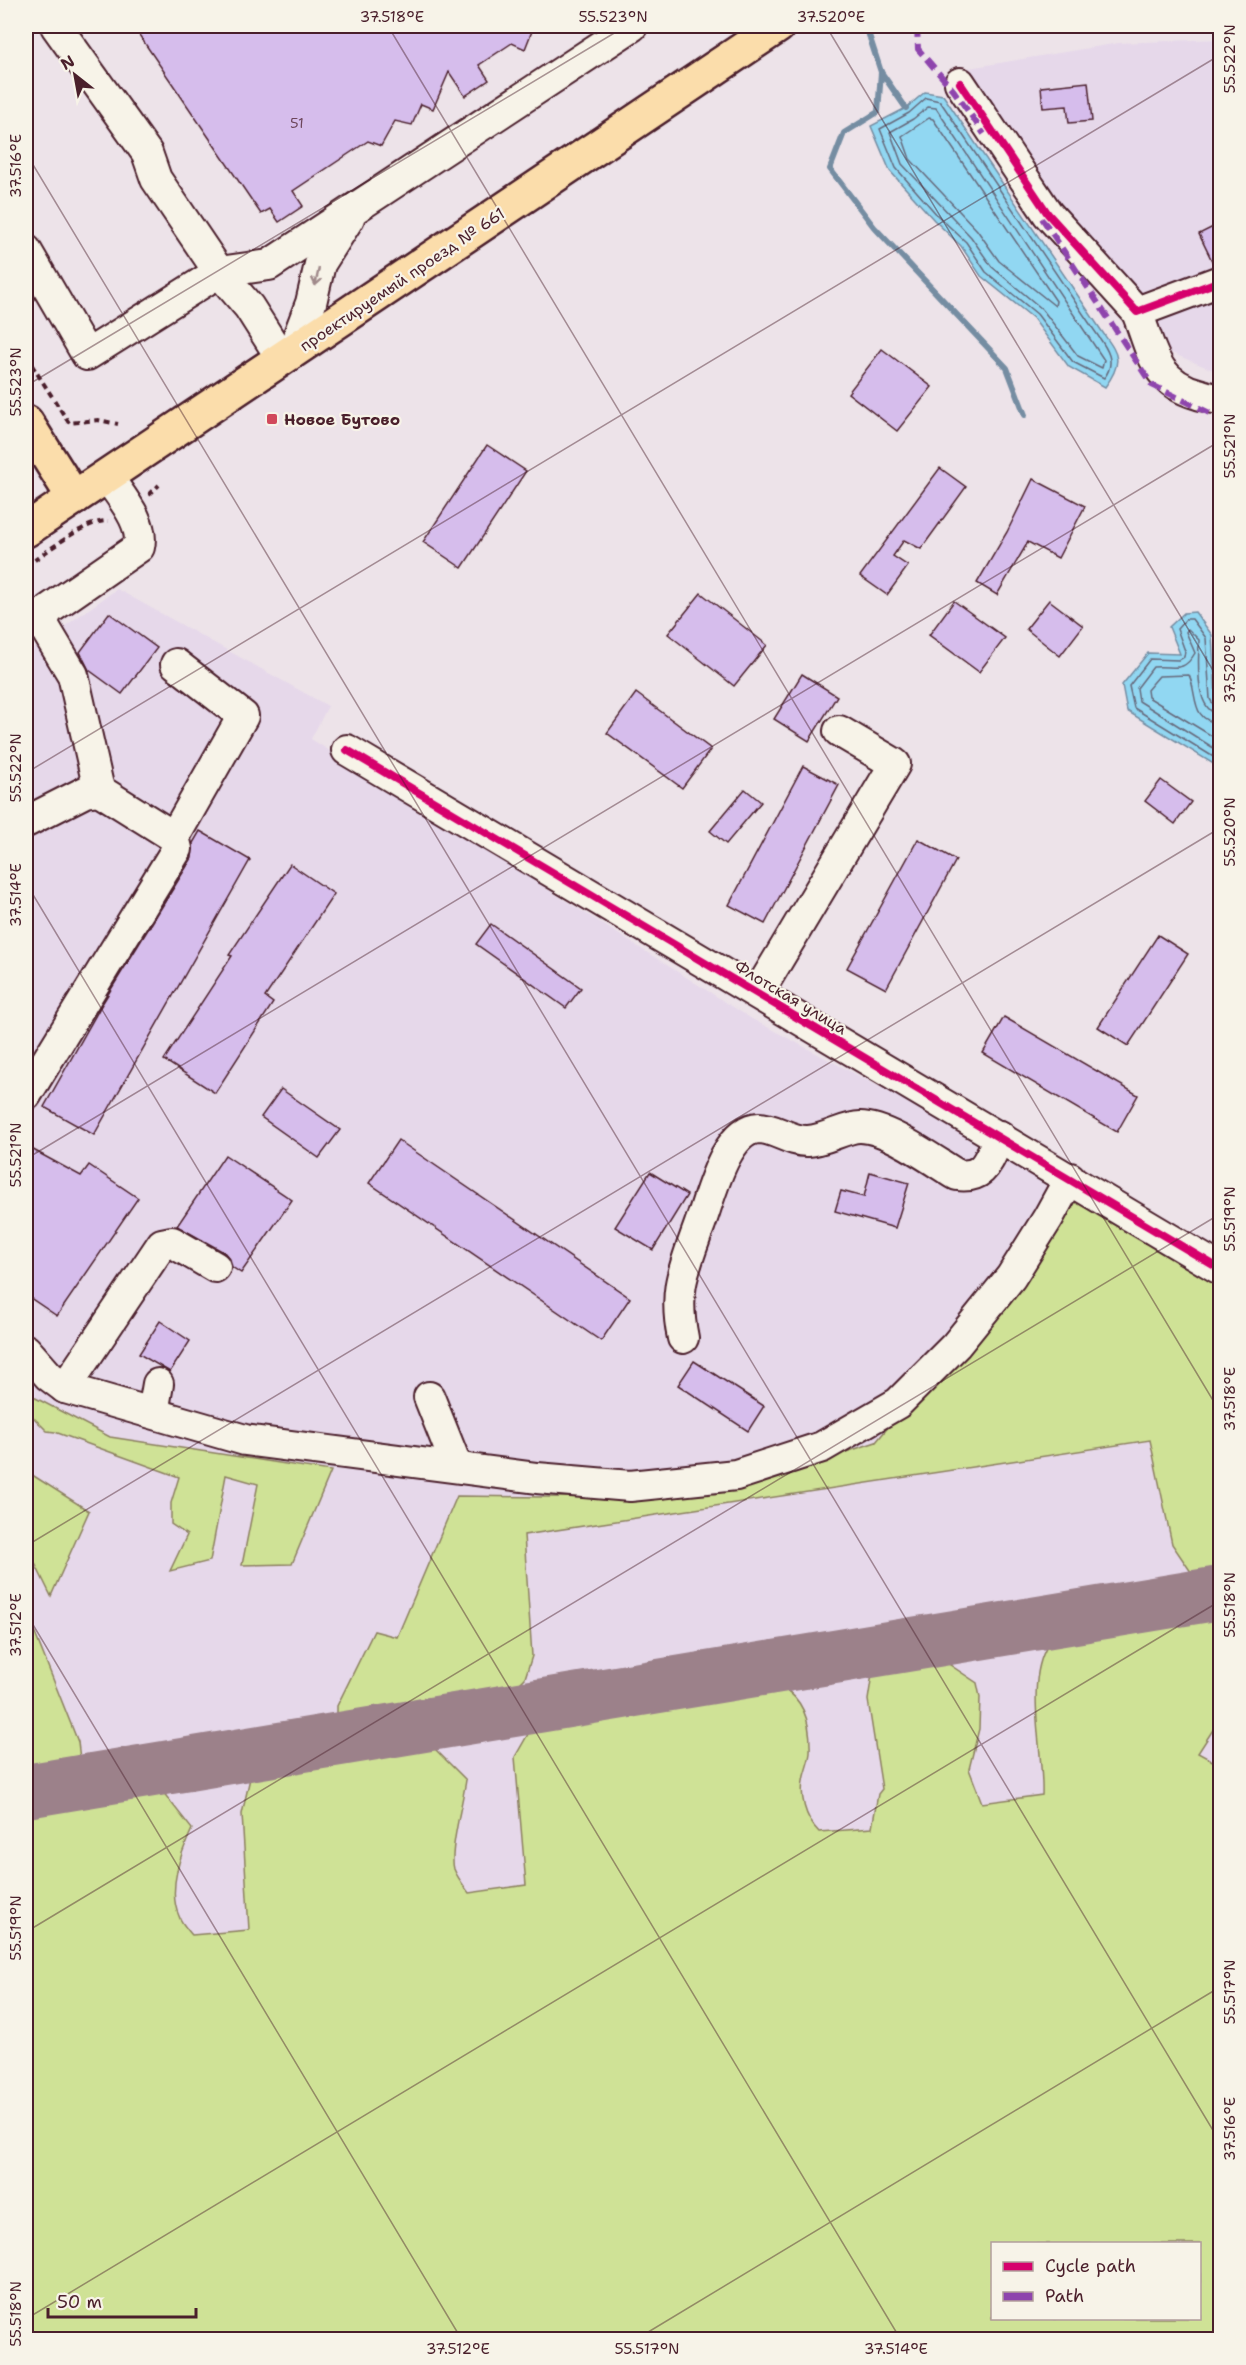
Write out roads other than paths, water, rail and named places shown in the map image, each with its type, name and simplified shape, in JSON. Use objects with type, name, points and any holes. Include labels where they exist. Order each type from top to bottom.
[{"type":"main road","name":"проектируемый проезд № 661","points":[[26,530],[778,26]]},
{"type":"main road","points":[[26,422],[74,498]]},
{"type":"street","points":[[56,26],[147,153],[156,179],[219,272],[287,356],[311,303],[320,264],[356,208]]},
{"type":"street","points":[[26,250],[87,355],[219,272],[269,265],[632,26]]},
{"type":"street","points":[[960,82],[1048,214],[1137,312],[1160,370],[1170,383],[1189,392],[1221,398]]},
{"type":"street","points":[[1137,312],[1221,281]]},
{"type":"street","points":[[99,790],[73,675],[42,623],[48,610],[139,547],[142,536],[137,524],[107,476]]},
{"type":"street","points":[[26,1095],[177,849],[174,837],[243,716],[176,664]]},
{"type":"street","points":[[758,993],[895,764],[839,731]]},
{"type":"street","name":"Флотская улица","points":[[347,750],[1221,1269]]},
{"type":"street","points":[[26,822],[85,792],[99,790],[174,837]]},
{"type":"street","points":[[683,1338],[677,1311],[680,1281],[727,1150],[745,1133],[759,1128],[804,1141],[825,1139],[857,1127],[876,1129],[957,1175],[971,1177],[981,1172],[1000,1136]]},
{"type":"street","points":[[26,1350],[49,1376],[65,1388],[156,1399],[245,1440],[630,1486],[736,1475],[822,1447],[898,1403],[956,1345],[1011,1277],[1070,1178]]},
{"type":"street","points":[[65,1388],[162,1244],[172,1242],[215,1267]]},
{"type":"street","points":[[429,1397],[457,1467]]},
{"type":"water","points":[[925,92],[943,95],[1113,348],[1117,361],[1116,368],[1105,387],[1069,367],[1033,318],[981,276],[961,246],[890,171],[871,126],[906,108]]},
{"type":"water","points":[[1195,612],[1212,635],[1216,698],[1220,701],[1220,768],[1127,711],[1122,685],[1148,653],[1180,654],[1169,627],[1184,613]]},
{"type":"waterway","points":[[866,26],[881,72],[906,108]]},
{"type":"waterway","points":[[881,72],[878,112],[844,133],[830,169],[874,227],[1007,368],[1025,415]]},
{"type":"place","name":"Новое Бутово","points":[[272,419]]}]
